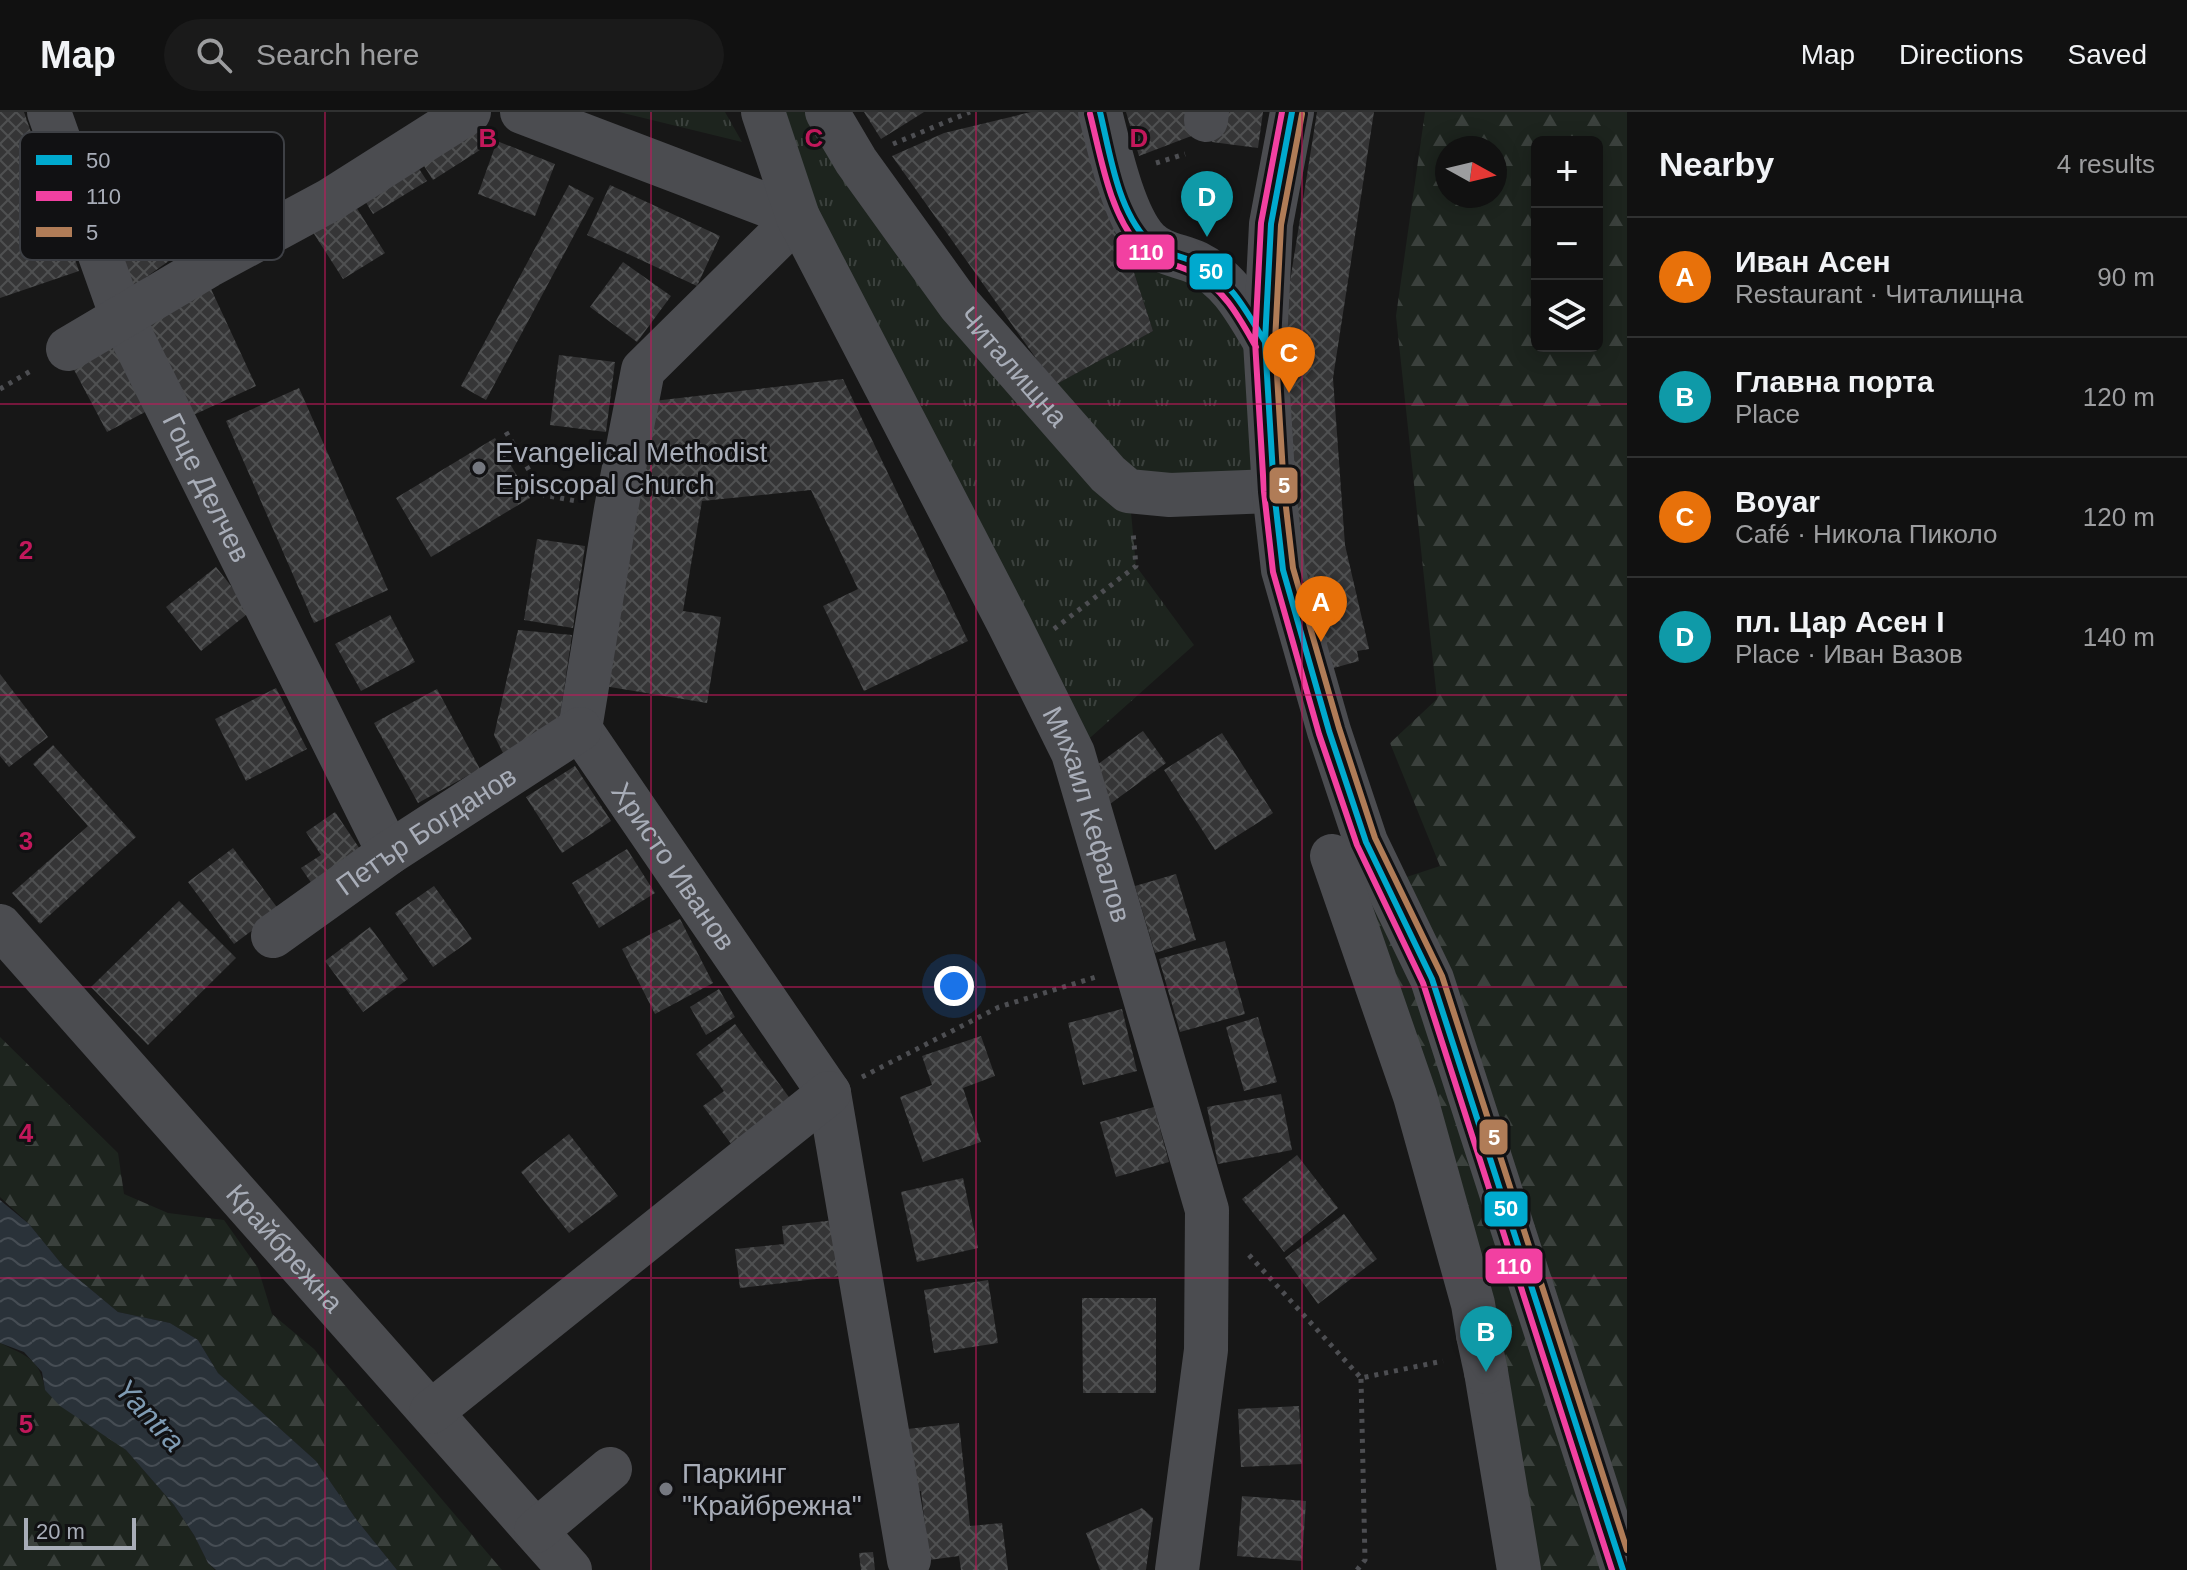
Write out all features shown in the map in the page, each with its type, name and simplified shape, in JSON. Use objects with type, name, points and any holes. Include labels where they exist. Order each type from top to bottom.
[{"type":"street","name":"Гоце Делчев","points":[[49,112],[56,132]]},
{"type":"street","points":[[284,225],[330,200],[469,112]]},
{"type":"street","points":[[522,112],[798,217],[643,370],[616,509],[580,729]]},
{"type":"street","name":"Михаил Кефалов","points":[[763,112],[798,217],[1073,753],[1207,1210],[1206,1350],[1177,1570]]},
{"type":"street","name":"Читалищна","points":[[827,112],[856,161],[959,304],[1108,474],[1128,491]]},
{"type":"street","points":[[1100,112],[1135,224],[1149,242],[1171,256],[1194,261],[1221,259],[1243,249],[1271,224]]},
{"type":"street","points":[[1292,112],[1271,224],[1265,342],[1274,491],[1283,570],[1329,731],[1366,842],[1432,979],[1623,1570]]},
{"type":"street","name":"Гоце Делчев","points":[[102,260],[122,317],[389,853]]},
{"type":"street","points":[[68,349],[219,260]]},
{"type":"street","points":[[1194,261],[1232,288],[1265,342]]},
{"type":"street","points":[[1128,491],[1170,495],[1274,491]]},
{"type":"street","name":"Петър Богданов","points":[[273,936],[389,853],[580,729]]},
{"type":"street","name":"Христо Иванов","points":[[580,729],[829,1093],[909,1560]]},
{"type":"street","points":[[1332,856],[1415,1096],[1473,1304],[1472,1356],[1519,1570]]},
{"type":"street","name":"Крайбрежна","points":[[0,926],[570,1570]]},
{"type":"street","points":[[431,1412],[829,1093]]},
{"type":"street","points":[[536,1531],[610,1469]]},
{"type":"path","points":[[856,161],[959,114],[970,112]]},
{"type":"path","points":[[1118,174],[1200,128]]},
{"type":"path","points":[[506,432],[544,495],[616,509]]},
{"type":"path","points":[[1009,624],[1044,636],[1136,566],[1128,491]]},
{"type":"path","points":[[829,1093],[999,1007],[1135,965]]},
{"type":"path","points":[[1207,1210],[1361,1378],[1365,1560],[1357,1570]]},
{"type":"path","points":[[1361,1378],[1472,1356]]},
{"type":"green space","points":[[619,112],[725,112],[742,142]]},
{"type":"green space","points":[[763,112],[827,112],[1055,385],[1153,331],[1120,228],[1232,288],[1274,491],[1129,491],[1136,566],[1194,645],[1073,753]]},
{"type":"green space","points":[[1425,112],[1627,112],[1627,1570],[1515,1570],[1466,1314],[1346,897],[1440,866],[1390,743],[1437,699],[1396,316]]},
{"type":"green space","points":[[0,1037],[118,1153],[124,1194],[168,1213],[224,1220],[258,1268],[272,1314],[314,1349],[502,1570],[397,1570],[356,1519],[316,1461],[218,1373],[198,1340],[170,1323],[118,1312],[64,1267],[29,1224],[0,1197]]},
{"type":"green space","points":[[0,1343],[30,1359],[40,1371],[45,1390],[126,1450],[174,1505],[215,1570],[0,1570]]},
{"type":"water","name":"Yantra","points":[[0,1200],[29,1224],[64,1267],[118,1312],[170,1323],[198,1340],[218,1373],[316,1461],[356,1519],[397,1570],[216,1570],[208,1563],[174,1505],[126,1450],[60,1406],[45,1390],[42,1372],[24,1352],[0,1343]]},
{"type":"building","points":[[0,112],[24,112],[31,132],[20,132],[20,260],[75,260],[79,271],[0,298]]},
{"type":"building","points":[[864,112],[924,112],[881,139]]},
{"type":"building","points":[[1031,112],[1082,112],[1153,331],[1055,385],[892,156],[944,133]]},
{"type":"building","points":[[1126,112],[1195,112],[1194,135],[1139,156]]},
{"type":"building","points":[[1216,112],[1263,112],[1258,148],[1212,142]]},
{"type":"building","points":[[1317,112],[1374,112],[1333,378],[1345,545],[1369,649],[1357,651],[1359,661],[1330,669],[1312,661],[1275,376]]},
{"type":"building","points":[[479,117],[494,141],[433,180],[417,155]]},
{"type":"building","points":[[497,141],[555,164],[535,216],[478,194]]},
{"type":"building","points":[[412,158],[427,181],[373,214],[359,191]]},
{"type":"building","points":[[569,185],[594,198],[486,400],[461,386]]},
{"type":"building","points":[[610,185],[720,236],[697,286],[587,235]]},
{"type":"building","points":[[351,199],[385,253],[343,279],[309,226]]},
{"type":"building","points":[[121,260],[170,260],[131,288]]},
{"type":"building","points":[[623,262],[671,296],[637,342],[590,307]]},
{"type":"building","points":[[211,289],[256,386],[187,418],[142,321]]},
{"type":"building","points":[[113,343],[149,410],[107,432],[72,366]]},
{"type":"building","points":[[559,355],[615,362],[606,432],[550,425]]},
{"type":"building","points":[[843,379],[968,641],[864,691],[823,606],[858,589],[811,490],[702,501],[683,611],[721,617],[707,703],[598,685],[645,402]]},
{"type":"building","points":[[299,388],[388,590],[314,623],[226,421]]},
{"type":"building","name":"Evangelical Methodist Episcopal Church","points":[[495,438],[530,498],[431,557],[396,498]]},
{"type":"building","points":[[537,539],[585,546],[573,628],[524,620]]},
{"type":"building","points":[[216,567],[251,611],[201,651],[166,607]]},
{"type":"building","points":[[390,615],[415,662],[361,691],[335,644]]},
{"type":"building","points":[[518,630],[572,635],[559,723],[509,765],[494,735]]},
{"type":"building","points":[[0,674],[48,737],[9,767],[0,756]]},
{"type":"building","points":[[276,688],[307,749],[246,781],[215,719]]},
{"type":"building","points":[[437,689],[480,769],[418,803],[374,723]]},
{"type":"building","points":[[1143,731],[1166,763],[1110,804],[1086,773]]},
{"type":"building","points":[[1222,733],[1273,813],[1215,850],[1164,770]]},
{"type":"building","points":[[53,745],[136,837],[40,924],[12,893],[88,826],[33,764]]},
{"type":"building","points":[[575,766],[611,821],[562,853],[526,797]]},
{"type":"building","points":[[335,812],[368,861],[319,894],[301,868],[321,855],[306,832]]},
{"type":"building","points":[[233,848],[279,910],[234,944],[188,882]]},
{"type":"building","points":[[627,849],[655,893],[599,928],[572,883]]},
{"type":"building","points":[[1176,874],[1196,940],[1155,953],[1135,886]]},
{"type":"building","points":[[434,886],[472,939],[433,967],[395,913]]},
{"type":"building","points":[[179,901],[236,958],[148,1045],[91,987]]},
{"type":"building","points":[[680,919],[713,983],[655,1014],[622,949]]},
{"type":"building","points":[[370,927],[408,979],[363,1012],[325,961]]},
{"type":"building","points":[[1225,941],[1245,1014],[1180,1032],[1159,959]]},
{"type":"building","points":[[719,989],[735,1017],[706,1035],[690,1007]]},
{"type":"building","points":[[1122,1009],[1137,1071],[1083,1085],[1068,1023]]},
{"type":"building","points":[[1258,1017],[1277,1082],[1244,1091],[1226,1027]]},
{"type":"building","points":[[735,1024],[797,1108],[737,1152],[703,1106],[724,1091],[696,1054]]},
{"type":"building","points":[[981,1036],[995,1076],[963,1088],[981,1142],[923,1162],[900,1097],[932,1085],[922,1056]]},
{"type":"building","points":[[1281,1094],[1292,1150],[1218,1164],[1207,1107]]},
{"type":"building","points":[[1154,1107],[1169,1162],[1116,1177],[1100,1122]]},
{"type":"building","points":[[569,1134],[618,1196],[569,1233],[521,1172]]},
{"type":"building","points":[[1297,1155],[1338,1208],[1284,1252],[1242,1199]]},
{"type":"building","points":[[963,1178],[978,1248],[917,1262],[901,1192]]},
{"type":"building","points":[[1344,1214],[1377,1259],[1318,1304],[1285,1258]]},
{"type":"building","points":[[835,1220],[841,1276],[740,1288],[735,1249],[784,1244],[782,1226]]},
{"type":"building","points":[[988,1280],[998,1343],[934,1353],[924,1290]]},
{"type":"building","points":[[1082,1298],[1156,1298],[1156,1393],[1083,1393]]},
{"type":"building","points":[[1299,1406],[1302,1464],[1241,1467],[1238,1409]]},
{"type":"building","points":[[959,1423],[970,1526],[1002,1523],[1008,1570],[961,1570],[959,1556],[929,1560],[921,1491],[906,1493],[899,1430]]},
{"type":"building","points":[[1242,1496],[1306,1501],[1302,1561],[1237,1556]]},
{"type":"building","points":[[1142,1508],[1153,1518],[1146,1570],[1100,1570],[1086,1533]]},
{"type":"building","points":[[873,1552],[875,1570],[861,1570],[859,1553]]},
{"type":"transit line","name":"50","points":[[1100,112],[1116,179],[1137,227],[1158,248],[1197,263],[1219,278],[1237,297],[1265,342]]},
{"type":"transit line","name":"110","points":[[1282,112],[1261,223],[1255,341],[1264,492],[1273,572],[1319,734],[1357,845],[1423,983],[1612,1570]]},
{"type":"transit line","name":"50","points":[[1292,112],[1271,224],[1265,342],[1274,491],[1283,570],[1329,731],[1366,842],[1432,979],[1623,1570]]},
{"type":"transit line","name":"110","points":[[1090,114],[1107,183],[1129,232],[1151,256],[1194,273],[1214,287],[1230,305],[1256,347]]},
{"type":"transit line","name":"5","points":[[1302,114],[1281,225],[1275,342],[1284,490],[1293,568],[1339,728],[1375,838],[1442,976],[1627,1550]]},
{"type":"place","name":"пл. Цар Асен I","points":[[1207,237]]},
{"type":"place","name":"Boyar","points":[[1289,393]]},
{"type":"place","name":"Evangelical Methodist Episcopal Church","points":[[479,468]]},
{"type":"place","name":"Иван Асен","points":[[1321,642]]},
{"type":"place","name":"Главна порта","points":[[1486,1372]]},
{"type":"place","name":"Паркинг \"Крайбрежна\"","points":[[666,1489]]}]
